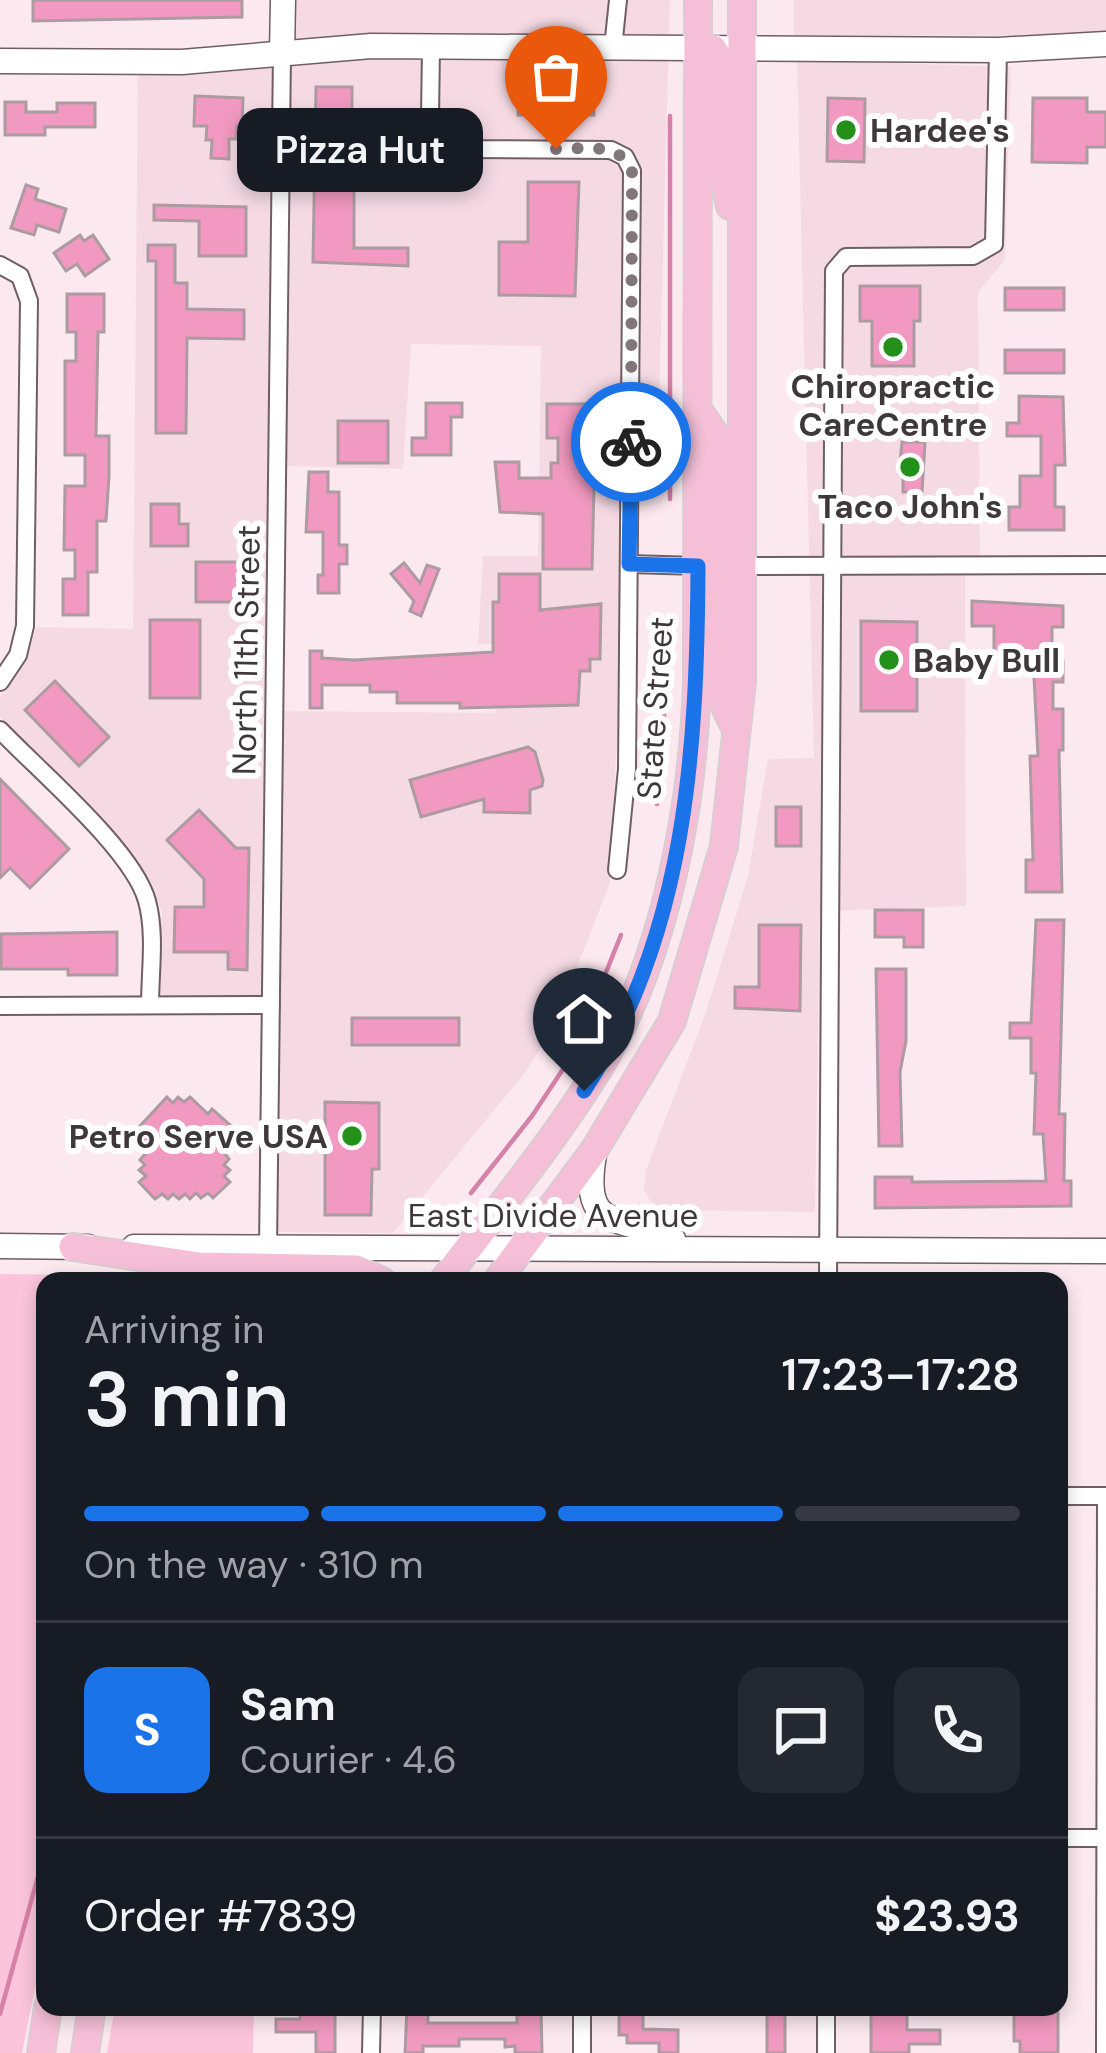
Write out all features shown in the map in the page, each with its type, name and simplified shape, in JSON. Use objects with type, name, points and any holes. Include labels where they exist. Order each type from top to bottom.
[{"type":"main road","name":"State Street","points":[[503,1272],[595,1149],[672,1022],[724,846],[742,681],[742,263],[720,49],[698,0]]},
{"type":"main road","points":[[716,0],[720,49]]},
{"type":"main road","name":"State Street","points":[[450,1272],[567,1118],[602,1064],[644,970],[669,881],[690,785],[698,682],[698,411],[720,49],[742,0]]},
{"type":"main road","points":[[698,411],[716,436],[718,554],[727,565],[741,566]]},
{"type":"main road","points":[[698,566],[717,574],[719,582],[719,696],[736,732]]},
{"type":"main road","points":[[73,1247],[199,1266],[362,1272]]},
{"type":"main road","points":[[41,2053],[47,2016]]},
{"type":"main road","points":[[85,2053],[91,2016]]},
{"type":"street","points":[[282,53],[283,0]]},
{"type":"street","points":[[613,48],[617,0]]},
{"type":"street","points":[[0,62],[182,62],[350,47],[998,50],[1106,44]]},
{"type":"street","points":[[431,46],[431,126],[433,135],[446,146],[604,149],[630,164],[634,198],[627,789],[617,870]]},
{"type":"street","points":[[828,1272],[833,278],[839,262],[856,256],[973,256],[988,250],[997,236],[998,50]]},
{"type":"street","name":"North 11th Street","points":[[268,1248],[282,53]]},
{"type":"street","points":[[0,265],[20,276],[29,301],[25,626],[18,655],[0,682]]},
{"type":"street","points":[[629,564],[698,566]]},
{"type":"street","points":[[741,566],[1106,566]]},
{"type":"street","points":[[0,730],[121,855],[139,880],[150,917],[150,1005]]},
{"type":"street","points":[[0,1006],[271,1005]]},
{"type":"street","points":[[595,1149],[590,1185],[597,1207],[614,1222],[666,1236],[685,1247]]},
{"type":"street","name":"East Divide Avenue","points":[[0,1246],[1106,1251]]},
{"type":"street","points":[[1068,1496],[1106,1498],[1105,2053]]},
{"type":"street","points":[[1068,1838],[1106,1838]]},
{"type":"street","points":[[371,2053],[372,2016]]},
{"type":"street","points":[[582,2016],[582,2053]]},
{"type":"street","points":[[826,2016],[826,2053]]},
{"type":"shaded area","points":[[290,0],[670,0],[658,440],[622,440],[610,883],[551,1033],[523,1075],[393,1233],[277,1232],[279,998],[157,997],[162,913],[152,883],[0,717],[0,697],[28,656],[36,627],[133,629],[138,54],[289,43]],"holes":[[[411,344],[541,346],[538,556],[483,556],[478,644],[498,644],[496,713],[282,711],[285,466],[403,469]]]},
{"type":"shaded area","points":[[794,0],[1106,0],[1106,32],[1072,36],[794,35]]},
{"type":"shaded area","points":[[797,60],[1011,67],[1005,260],[978,292],[980,575],[965,575],[966,906],[820,911],[815,1212],[662,1210],[644,1189],[646,1170],[706,1012],[748,876],[768,759],[814,758]]},
{"type":"shaded area","points":[[0,1274],[36,1274],[36,1983],[22,2053],[0,2053]]},
{"type":"shaded area","points":[[113,2016],[254,2016],[253,2053],[107,2053]]},
{"type":"building","points":[[33,0],[242,0],[242,17],[33,21]]},
{"type":"building","points":[[518,85],[594,85],[594,115],[518,115]]},
{"type":"building","points":[[316,87],[352,87],[352,172],[394,172],[394,133],[407,133],[409,189],[354,189],[354,248],[408,248],[408,266],[313,262]]},
{"type":"building","points":[[195,96],[243,98],[242,127],[237,126],[236,139],[229,139],[229,159],[211,158],[207,126],[194,126]]},
{"type":"building","name":"Hardee's","points":[[828,98],[865,99],[864,162],[827,161]]},
{"type":"building","points":[[1033,98],[1087,98],[1087,112],[1106,112],[1106,147],[1087,147],[1087,163],[1032,162]]},
{"type":"building","points":[[5,102],[26,102],[26,112],[57,112],[57,103],[95,103],[95,127],[45,127],[45,135],[5,135]]},
{"type":"building","points":[[528,182],[579,182],[575,296],[499,295],[499,242],[528,242]]},
{"type":"building","points":[[26,185],[38,189],[35,199],[66,209],[59,232],[37,225],[34,235],[11,228]]},
{"type":"building","points":[[154,205],[246,207],[246,256],[199,256],[199,221],[154,220]]},
{"type":"building","points":[[80,235],[84,241],[93,235],[109,259],[85,276],[77,264],[66,271],[54,253]]},
{"type":"building","points":[[148,245],[175,245],[175,283],[187,283],[187,309],[244,310],[244,339],[187,338],[186,433],[156,433],[156,261],[148,261]]},
{"type":"building","points":[[860,286],[920,286],[914,366],[872,366],[872,321],[860,321]]},
{"type":"building","points":[[1005,288],[1064,288],[1064,310],[1005,310]]},
{"type":"building","points":[[67,294],[104,294],[104,332],[98,332],[96,436],[109,436],[109,476],[106,521],[97,521],[97,572],[88,572],[88,615],[63,615],[63,579],[75,579],[75,550],[64,550],[65,486],[85,486],[85,455],[65,455],[65,361],[76,361],[76,332],[67,332]]},
{"type":"building","points":[[1005,350],[1064,350],[1064,373],[1005,373]]},
{"type":"building","points":[[1019,396],[1063,397],[1065,465],[1055,465],[1055,507],[1064,507],[1064,530],[1009,530],[1009,507],[1020,507],[1020,476],[1041,476],[1041,436],[1007,436],[1007,423],[1019,423]]},
{"type":"building","points":[[426,403],[462,403],[462,417],[451,417],[451,455],[412,455],[412,438],[426,438]]},
{"type":"building","points":[[547,404],[596,404],[592,569],[543,569],[543,514],[500,512],[495,462],[519,462],[519,478],[551,478],[551,463],[558,463],[558,438],[547,438]]},
{"type":"building","points":[[338,421],[388,421],[388,463],[338,463]]},
{"type":"building","name":"Taco John's","points":[[902,442],[925,442],[922,492],[903,492],[903,473],[899,473]]},
{"type":"building","points":[[309,472],[328,472],[328,492],[339,492],[339,545],[347,545],[347,564],[339,564],[339,593],[318,593],[323,532],[306,532]]},
{"type":"building","points":[[151,504],[179,504],[179,524],[188,524],[188,546],[151,546]]},
{"type":"building","points":[[196,562],[241,562],[241,602],[196,602]]},
{"type":"building","points":[[404,563],[420,583],[427,565],[439,569],[421,616],[410,611],[414,601],[391,574]]},
{"type":"building","points":[[499,574],[540,574],[540,610],[601,604],[600,659],[590,659],[590,671],[580,671],[578,705],[460,708],[460,703],[397,703],[397,692],[370,692],[370,685],[322,685],[322,708],[310,708],[310,651],[322,651],[322,658],[354,660],[493,652],[493,602],[499,602]]},
{"type":"building","points":[[972,601],[1063,606],[1063,627],[1052,627],[1052,661],[1063,661],[1063,682],[1053,682],[1053,709],[1063,709],[1063,750],[1059,750],[1062,892],[1026,892],[1026,860],[1033,860],[1030,756],[1038,756],[1033,658],[994,658],[994,626],[972,626]]},
{"type":"building","points":[[150,620],[200,620],[200,698],[150,698]]},
{"type":"building","points":[[861,621],[917,622],[917,711],[861,711]]},
{"type":"building","points":[[55,681],[109,737],[79,766],[25,710]]},
{"type":"building","points":[[528,747],[535,752],[543,780],[542,786],[530,790],[530,813],[484,812],[484,799],[421,817],[410,780]]},
{"type":"building","points":[[0,779],[69,849],[30,888],[10,868],[0,878]]},
{"type":"building","points":[[776,807],[801,807],[801,846],[776,846]]},
{"type":"building","points":[[199,810],[236,848],[249,848],[247,970],[228,969],[228,952],[174,952],[175,907],[204,907],[204,879],[167,840]]},
{"type":"building","points":[[875,910],[923,910],[923,947],[904,947],[904,937],[875,937]]},
{"type":"building","points":[[1036,920],[1064,920],[1059,1114],[1065,1114],[1064,1181],[1071,1181],[1071,1206],[875,1208],[875,1177],[912,1177],[912,1182],[1046,1181],[1043,1134],[1034,1134],[1036,1073],[1031,1073],[1031,1038],[1010,1038],[1010,1023],[1031,1023]]},
{"type":"building","points":[[759,925],[801,925],[800,1011],[735,1008],[735,987],[759,987]]},
{"type":"building","points":[[117,932],[117,975],[1,969],[1,934]]},
{"type":"building","points":[[876,969],[906,969],[906,1041],[900,1072],[902,1146],[879,1146]]},
{"type":"building","points":[[352,1018],[459,1018],[459,1045],[352,1045]]},
{"type":"building","points":[[167,1097],[173,1103],[178,1097],[184,1102],[190,1097],[208,1114],[212,1109],[230,1125],[225,1141],[229,1159],[224,1165],[230,1170],[224,1176],[230,1182],[213,1198],[196,1193],[190,1199],[185,1194],[168,1199],[162,1194],[155,1199],[139,1182],[146,1176],[139,1170],[145,1165],[140,1160],[145,1154],[139,1148],[145,1142],[139,1137],[145,1131],[140,1126]]},
{"type":"building","name":"Petro Serve USA","points":[[325,1102],[379,1103],[379,1169],[372,1169],[371,1215],[325,1215]]},
{"type":"building","points":[[335,2016],[335,2053],[316,2053],[316,2032],[276,2032],[276,2019]]},
{"type":"building","points":[[407,2016],[428,2016],[428,2023],[517,2023],[517,2016],[541,2016],[542,2053],[515,2053],[515,2046],[505,2047],[505,2039],[459,2039],[459,2046],[423,2046],[423,2053],[405,2053]]},
{"type":"building","points":[[619,2016],[643,2016],[643,2029],[678,2030],[678,2053],[659,2053],[659,2043],[627,2043],[627,2035],[619,2035]]},
{"type":"building","points":[[767,2016],[785,2016],[785,2053],[767,2053]]},
{"type":"building","points":[[871,2016],[907,2016],[907,2030],[940,2030],[940,2044],[909,2044],[909,2053],[871,2053]]},
{"type":"building","points":[[1014,2016],[1058,2016],[1058,2053],[1020,2053],[1020,2041],[1014,2041]]},
{"type":"waterway","points":[[670,116],[670,499]]},
{"type":"waterway","points":[[657,804],[664,750],[664,633]]},
{"type":"waterway","points":[[471,1193],[532,1116],[573,1054],[621,935]]},
{"type":"waterway","points":[[0,2014],[36,1884]]},
{"type":"way so far","points":[[556,149],[611,150],[625,157],[632,171],[631,442]]},
{"type":"place","name":"Hardee's","points":[[846,130]]},
{"type":"place","name":"Pizza Hut","points":[[556,149]]},
{"type":"place","name":"Chiropractic CareCentre","points":[[893,347]]},
{"type":"place","name":"Taco John's","points":[[910,467]]},
{"type":"place","name":"Baby Bull","points":[[889,660]]},
{"type":"place","name":"Petro Serve USA","points":[[352,1136]]},
{"type":"route","points":[[584,1091],[624,1020],[644,970],[683,826],[692,771],[698,566],[629,564],[631,442]]}]
